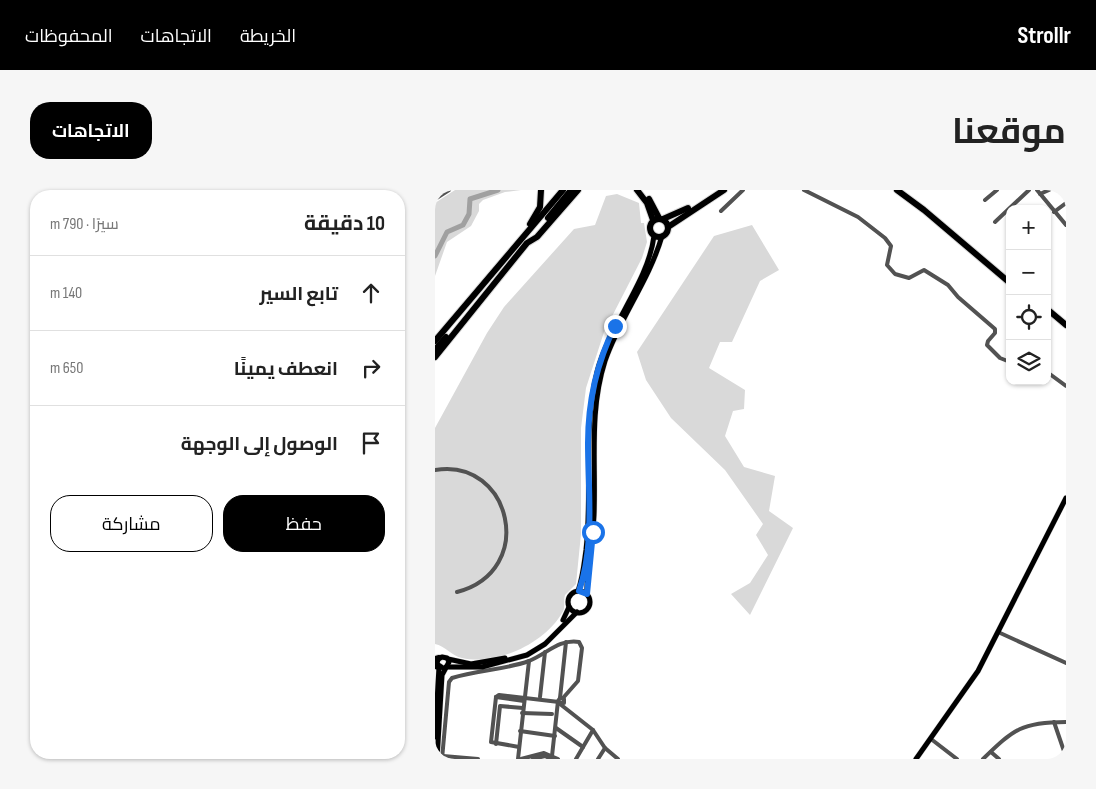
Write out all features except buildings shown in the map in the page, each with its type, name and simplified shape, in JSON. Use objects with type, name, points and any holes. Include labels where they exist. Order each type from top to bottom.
[{"type":"highway","points":[[435,357],[563,190]]},
{"type":"highway","points":[[435,340],[571,190]]},
{"type":"highway","points":[[524,241],[537,237],[578,190]]},
{"type":"highway","points":[[637,190],[658,219],[668,227]]},
{"type":"highway","points":[[642,190],[658,219]]},
{"type":"highway","points":[[716,190],[685,210],[658,219],[649,228],[654,236],[662,236],[667,233],[668,227],[724,190]]},
{"type":"highway","points":[[897,190],[924,210],[1006,280]]},
{"type":"highway","points":[[904,190],[1006,275]]},
{"type":"highway","points":[[435,350],[524,241],[538,211],[541,192]]},
{"type":"highway","points":[[1051,312],[1066,325]]},
{"type":"highway","points":[[1051,317],[1066,330]]},
{"type":"main road","points":[[579,591],[588,528],[588,427],[595,382],[605,347],[646,266],[654,236]]},
{"type":"main road","points":[[569,607],[577,612],[583,612],[588,607],[590,600],[587,594],[594,516],[593,429],[597,390],[613,342],[645,282],[662,236]]},
{"type":"main road","points":[[916,759],[965,692],[1066,500]]},
{"type":"main road","points":[[437,759],[441,744],[441,667],[437,662],[437,658],[444,657],[476,664],[525,653],[544,641],[566,617],[569,607],[569,596],[579,591],[587,594]]},
{"type":"main road","points":[[441,667],[482,667],[527,655],[545,644],[577,612]]},
{"type":"main road","points":[[435,737],[441,667],[448,659]]},
{"type":"main road","points":[[441,679],[447,672],[458,667]]},
{"type":"street","points":[[435,199],[449,190]]},
{"type":"street","points":[[721,211],[743,190]]},
{"type":"street","points":[[804,190],[858,217],[885,238],[891,246],[887,265],[892,272],[909,278],[924,270],[948,285],[958,297],[995,329],[994,335],[987,344],[1000,358],[1006,360]]},
{"type":"street","points":[[985,200],[997,190]]},
{"type":"street","points":[[1049,190],[1039,192],[1049,205]]},
{"type":"street","points":[[995,222],[1026,191]]},
{"type":"street","points":[[1054,212],[1066,203]]},
{"type":"street","points":[[1051,208],[1066,226]]},
{"type":"street","points":[[1051,375],[1066,386]]},
{"type":"street","points":[[466,473],[468,468]]},
{"type":"street","points":[[435,470],[449,469],[466,473],[485,484],[497,498],[506,519],[508,537],[503,556],[491,573],[478,584],[457,592]]},
{"type":"street","points":[[998,632],[1066,664]]},
{"type":"street","points":[[552,757],[561,701],[566,642]]},
{"type":"street","points":[[477,759],[443,757],[441,744],[450,680],[529,661],[566,642],[579,642],[582,645],[577,683],[561,701]]},
{"type":"street","points":[[541,698],[545,652]]},
{"type":"street","points":[[529,661],[520,731],[519,759],[547,755],[558,759]]},
{"type":"street","points":[[519,747],[495,744],[491,741],[496,697],[541,698],[561,701],[593,730],[605,748],[618,759]]},
{"type":"street","points":[[524,698],[561,701]]},
{"type":"street","points":[[495,744],[501,706],[552,714]]},
{"type":"street","points":[[1054,722],[1066,757]]},
{"type":"street","points":[[983,759],[1011,733],[1031,723],[1066,722]]},
{"type":"street","points":[[556,728],[583,747]]},
{"type":"street","points":[[576,759],[593,730]]},
{"type":"street","points":[[520,731],[555,736]]},
{"type":"street","points":[[931,739],[957,759]]},
{"type":"street","points":[[598,759],[605,748]]},
{"type":"street","points":[[991,752],[999,759]]},
{"type":"street","points":[[533,759],[547,755]]},
{"type":"shaded area","points":[[455,190],[521,190],[505,192],[483,200],[479,204],[479,211],[471,226],[447,242],[435,276],[435,203]]},
{"type":"shaded area","points":[[617,194],[639,203],[641,223],[644,223],[647,242],[642,258],[604,332],[586,388],[581,428],[581,534],[576,584],[565,595],[563,611],[554,624],[532,643],[519,650],[490,659],[476,660],[458,657],[435,644],[435,428],[487,333],[504,307],[574,229],[595,225],[606,196]]},
{"type":"shaded area","points":[[752,225],[779,270],[760,281],[732,342],[720,342],[709,368],[745,390],[744,409],[733,411],[725,436],[744,467],[775,476],[769,511],[793,528],[750,615],[731,594],[750,583],[768,555],[756,535],[763,524],[725,470],[671,418],[646,380],[637,352],[714,236]]},
{"type":"waterway","points":[[435,256],[447,232],[463,225],[469,214],[470,199],[498,190]]},
{"type":"route","points":[[593,532],[587,594],[579,591],[589,518],[589,418],[599,364],[615,326]]}]
